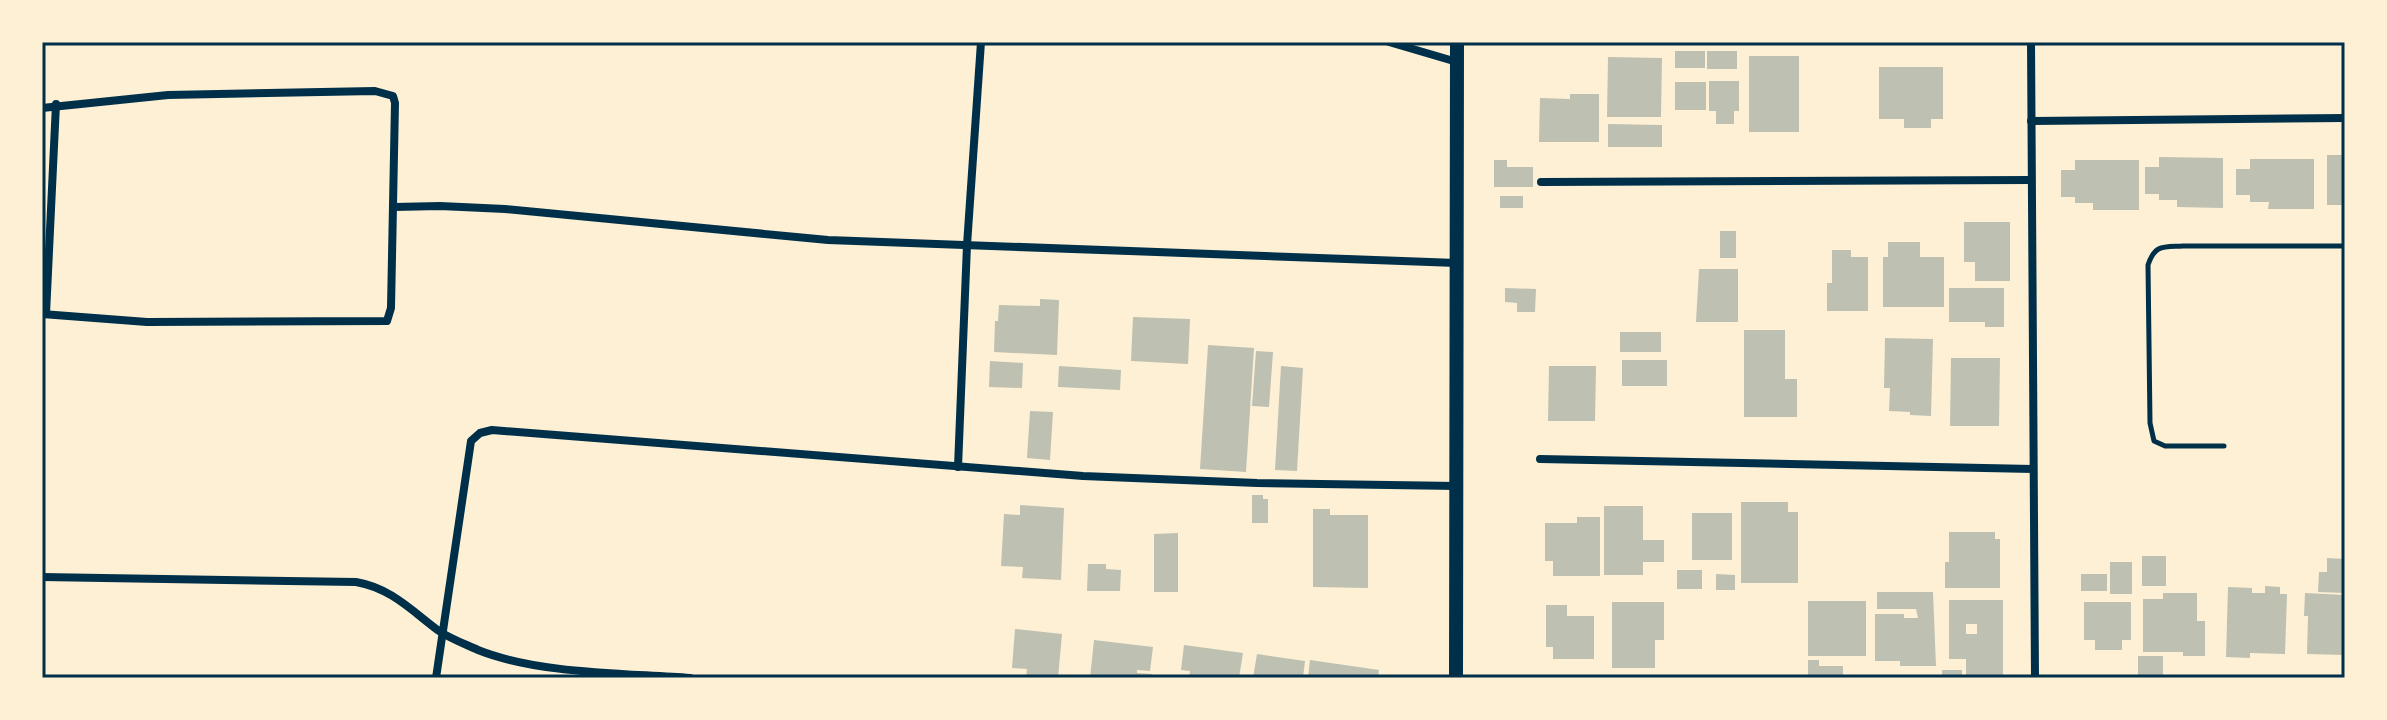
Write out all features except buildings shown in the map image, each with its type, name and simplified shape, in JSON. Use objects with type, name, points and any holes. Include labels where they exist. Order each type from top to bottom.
[{"type":"main road","points":[[1456,678],[1457,42]]},
{"type":"street","points":[[958,467],[967,245],[981,42]]},
{"type":"street","points":[[1389,42],[1457,62]]},
{"type":"street","points":[[2031,42],[2035,678]]},
{"type":"street","points":[[42,108],[56,104],[168,95],[375,91],[393,96],[394,207],[390,316],[387,321],[147,322],[44,314],[56,104]]},
{"type":"street","points":[[2031,121],[2345,118]]},
{"type":"street","points":[[1541,182],[2031,180]]},
{"type":"street","points":[[394,207],[505,209],[788,237],[1457,263]]},
{"type":"street","points":[[436,678],[471,441],[480,433],[492,430],[958,467],[1169,480],[1457,486]]},
{"type":"street","points":[[1540,459],[2033,469]]},
{"type":"street","points":[[42,577],[369,584],[398,598],[443,634],[482,652],[532,665],[690,678]]},
{"type":"lane","points":[[2224,446],[2165,446],[2154,441],[2150,423],[2148,265],[2152,252],[2172,246],[2345,246]]}]
